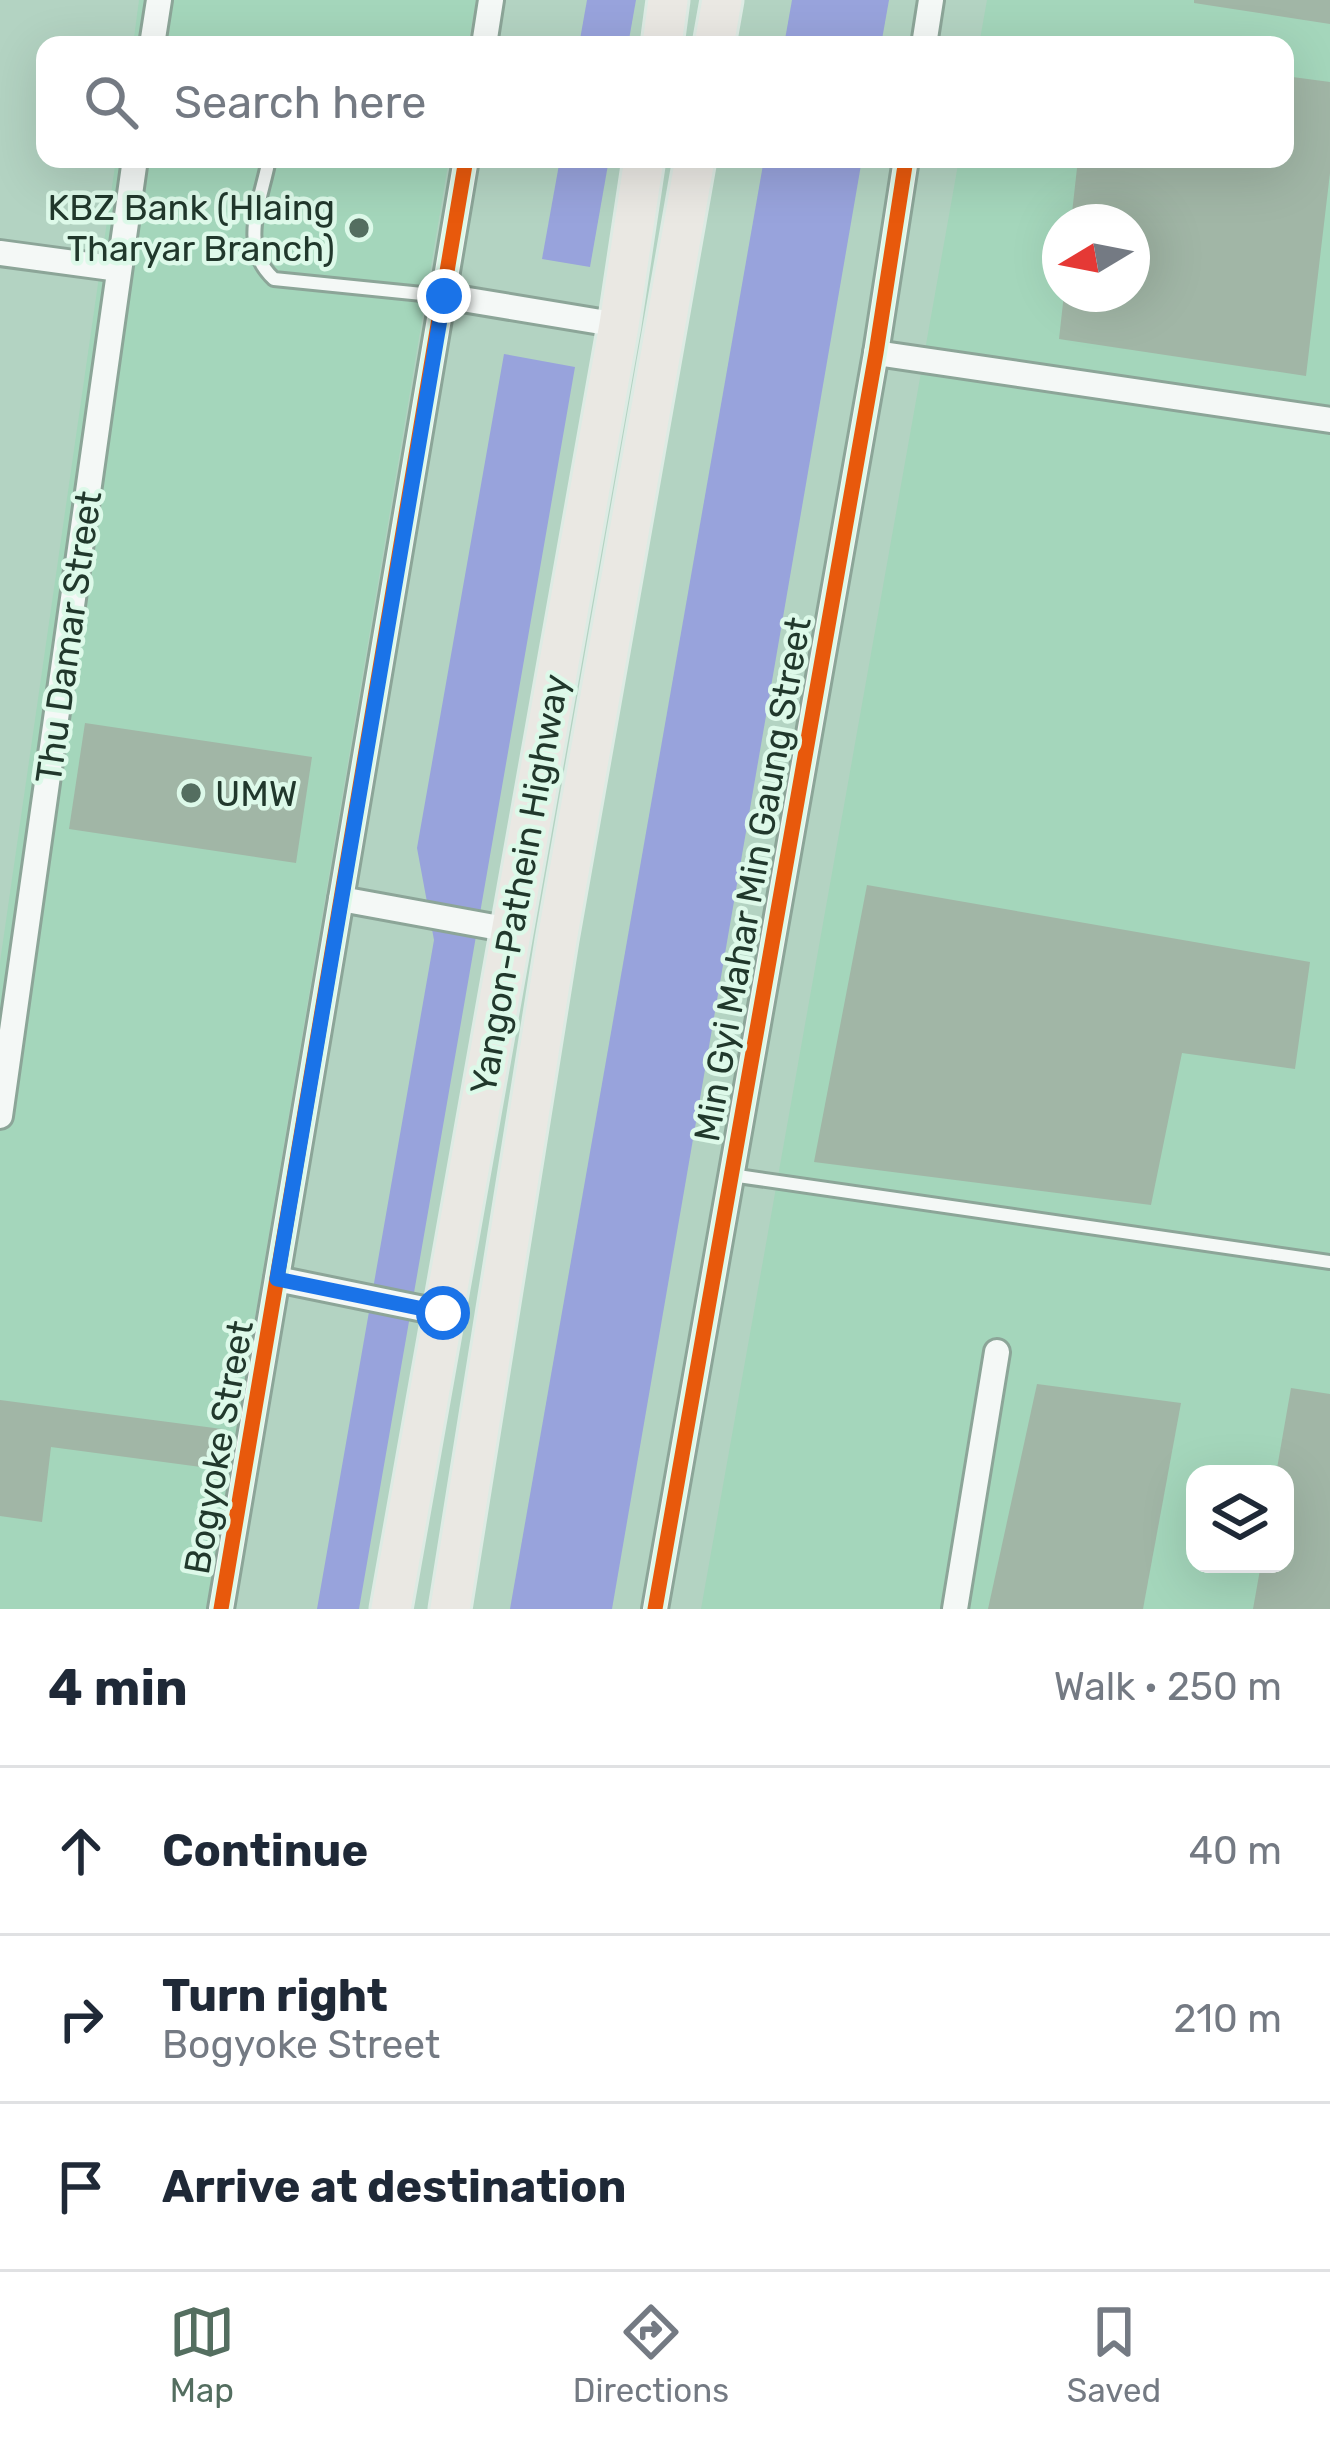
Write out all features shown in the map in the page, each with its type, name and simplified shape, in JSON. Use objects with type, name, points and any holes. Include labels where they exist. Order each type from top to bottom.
[{"type":"main road","points":[[663,36],[668,0]]},
{"type":"main road","points":[[716,36],[722,0]]},
{"type":"main road","name":"Yangon-Pathein Highway","points":[[391,1609],[502,928],[619,325],[643,168]]},
{"type":"main road","name":"Yangon-Pathein Highway","points":[[452,1606],[561,916],[693,168]]},
{"type":"street","points":[[153,36],[159,0]]},
{"type":"street","points":[[485,36],[491,0]]},
{"type":"street","points":[[925,36],[931,0]]},
{"type":"street","name":"Thu Damar Street","points":[[0,1116],[134,168]]},
{"type":"street","name":"Bogyoke Street","points":[[221,1609],[465,168]]},
{"type":"street","name":"Min Gyi Mahar Min Gaung Street","points":[[655,1609],[905,168]]},
{"type":"street","points":[[0,253],[119,268]]},
{"type":"street","points":[[444,296],[619,325]]},
{"type":"street","points":[[876,352],[1330,420]]},
{"type":"street","points":[[341,899],[502,928]]},
{"type":"street","points":[[0,926],[27,930]]},
{"type":"street","points":[[277,1279],[437,1312]]},
{"type":"street","points":[[955,1609],[997,1352]]},
{"type":"lane","points":[[267,168],[252,246],[259,266],[274,279],[444,296]]},
{"type":"lane","points":[[730,1175],[1330,1262]]},
{"type":"shaded area","points":[[139,0],[476,0],[470,36],[134,36]]},
{"type":"shaded area","points":[[987,0],[1330,0],[1330,1609],[701,1609],[957,168],[1294,168],[1294,36],[981,36]]},
{"type":"shaded area","points":[[115,168],[447,168],[206,1609],[0,1609],[0,962]]},
{"type":"water","points":[[587,0],[636,0],[630,36],[581,36]]},
{"type":"water","points":[[792,0],[889,0],[883,36],[786,36]]},
{"type":"water","points":[[558,168],[607,168],[590,267],[542,259]]},
{"type":"water","points":[[762,168],[860,168],[612,1609],[510,1609]]},
{"type":"water","points":[[504,354],[575,367],[359,1609],[317,1609],[434,940],[417,848]]},
{"type":"building","points":[[1330,0],[1330,24],[1194,3]]},
{"type":"building","points":[[1294,77],[1330,82],[1330,173],[1306,376],[1059,339],[1062,312],[1150,312],[1150,204],[1073,204],[1077,168],[1294,168]]},
{"type":"building","name":"UMW","points":[[85,723],[312,757],[296,863],[69,829]]},
{"type":"building","points":[[867,885],[1310,962],[1295,1069],[1182,1053],[1151,1205],[814,1162]]},
{"type":"building","points":[[1037,1384],[1181,1403],[1143,1609],[988,1609]]},
{"type":"building","points":[[1291,1388],[1330,1394],[1330,1609],[1253,1609],[1259,1573],[1294,1573],[1294,1465],[1278,1465]]},
{"type":"building","points":[[0,1400],[222,1429],[216,1469],[51,1447],[42,1522],[0,1516]]},
{"type":"cycle path","points":[[221,1609],[464,168]]},
{"type":"cycle path","points":[[655,1609],[905,168]]},
{"type":"place","name":"KBZ Bank (Hlaing Tharyar Branch)","points":[[359,228]]},
{"type":"place","name":"UMW","points":[[191,793]]},
{"type":"route","points":[[443,1313],[277,1279],[444,296]]}]
